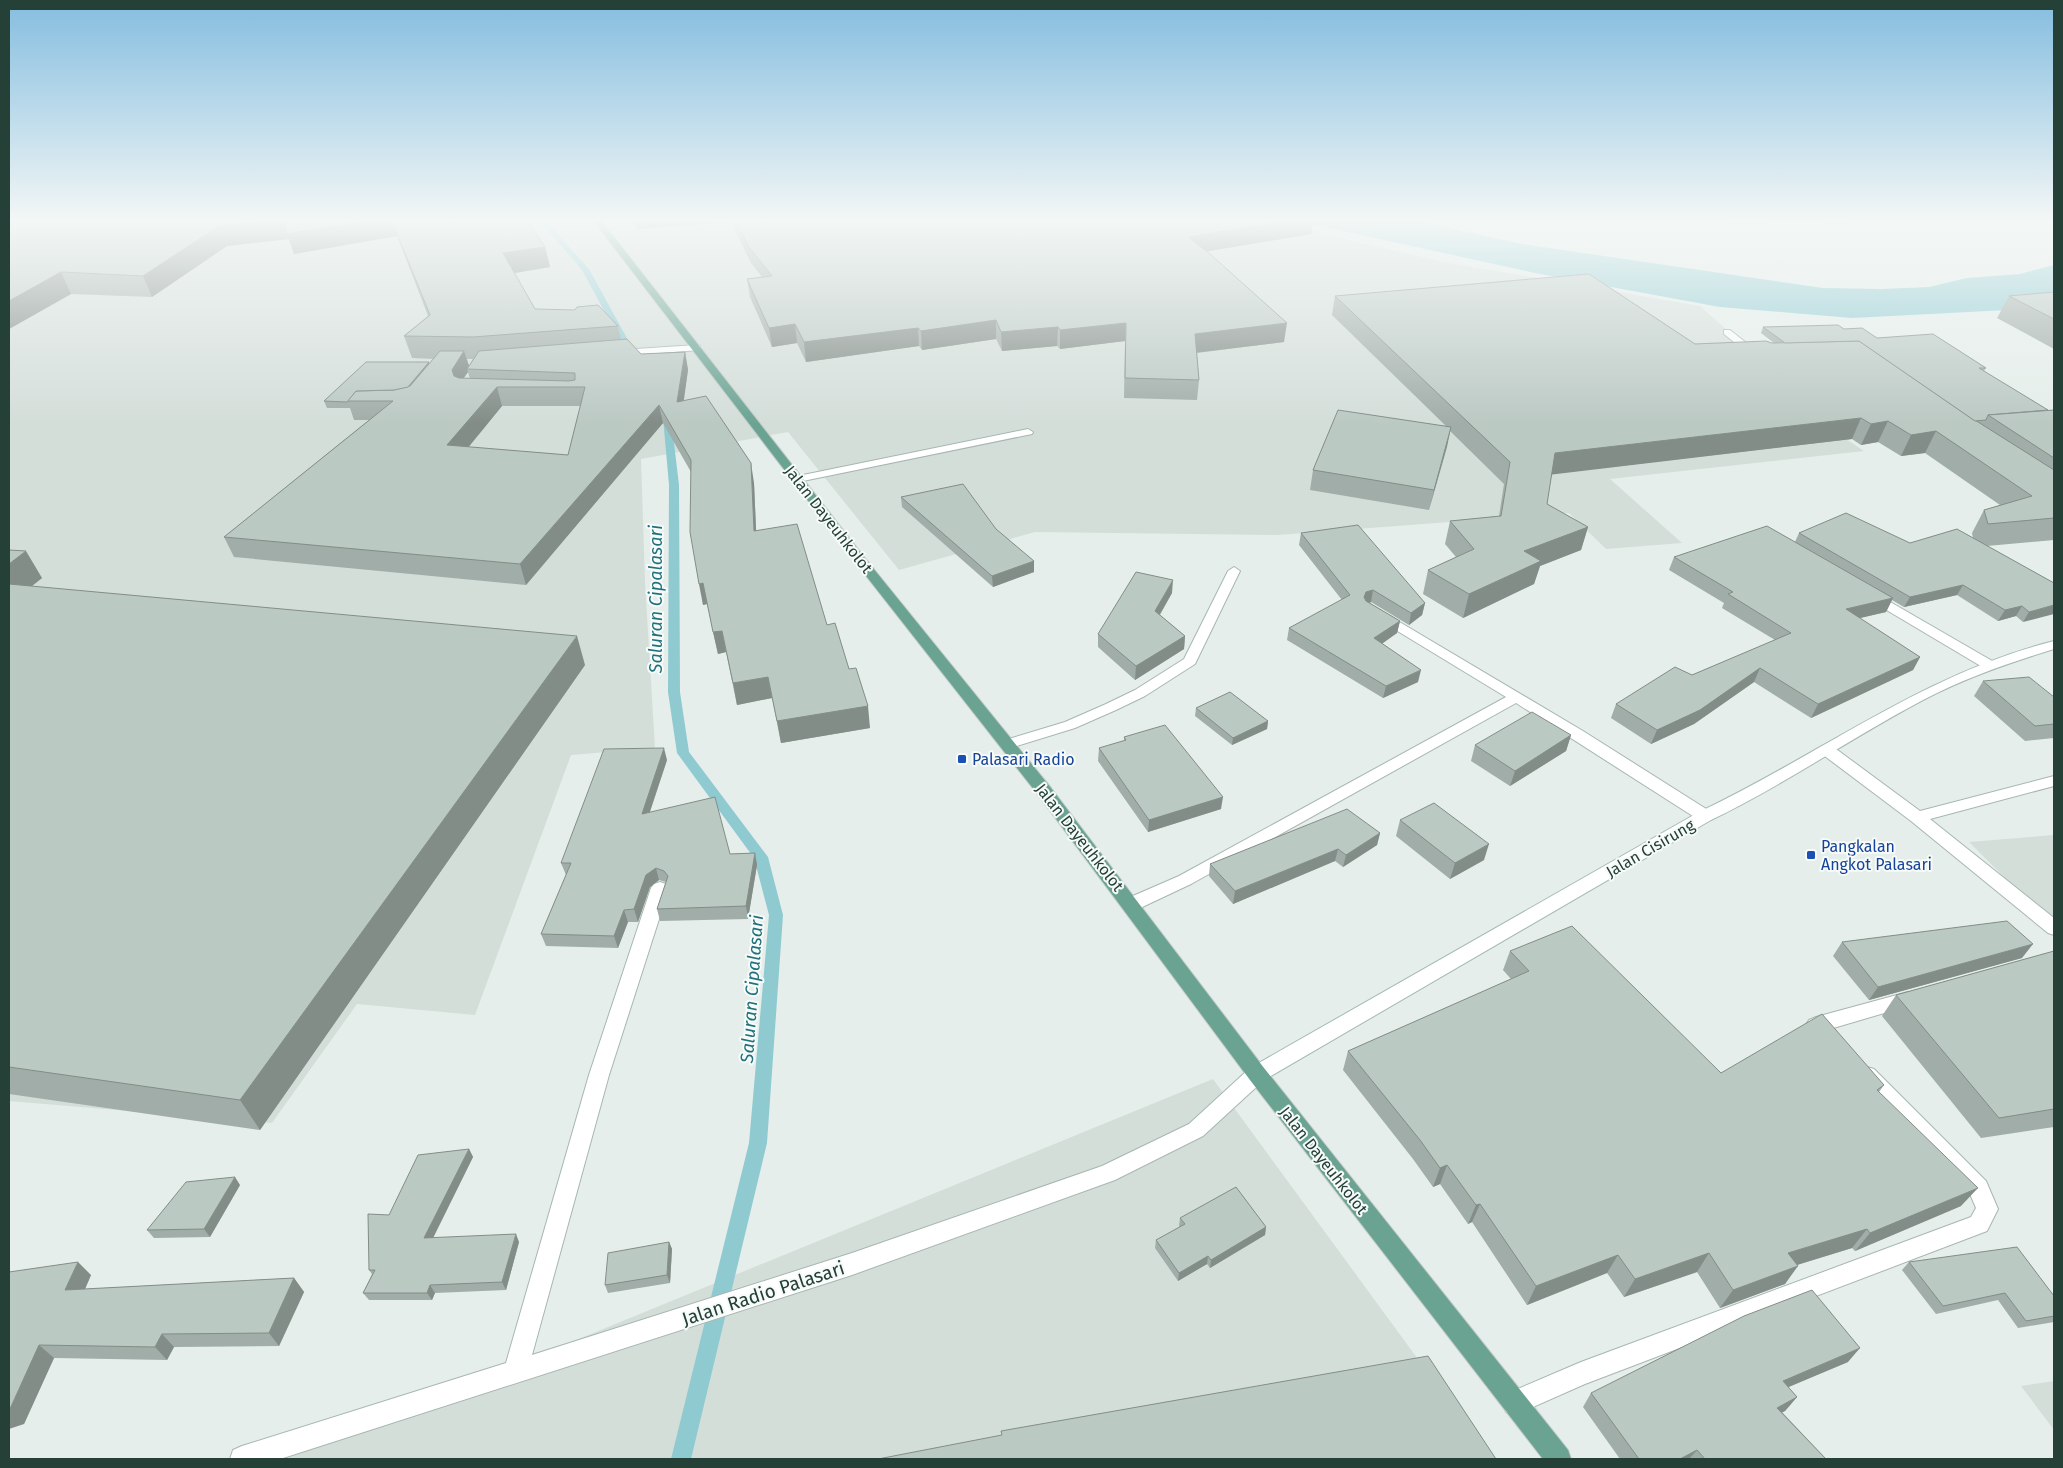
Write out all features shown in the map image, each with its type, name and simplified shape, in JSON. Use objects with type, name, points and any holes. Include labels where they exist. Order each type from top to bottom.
[{"type":"main road","name":"Jalan Dayeuhkolot","points":[[650,288],[860,560],[1132,904],[1257,1074],[1559,1459]]},
{"type":"street","points":[[1727,332],[1758,356],[1764,358]]},
{"type":"street","points":[[606,354],[697,348]]},
{"type":"street","points":[[798,479],[1028,432]]},
{"type":"street","points":[[1007,744],[1070,725],[1111,707],[1140,693],[1190,661],[1234,570]]},
{"type":"street","points":[[1863,590],[1989,665]]},
{"type":"street","points":[[1370,608],[1578,734],[1705,816]]},
{"type":"street","name":"Jalan Cisirung","points":[[1257,1074],[1705,816],[1751,794],[1918,697],[1989,665],[2054,645]]},
{"type":"street","points":[[1132,904],[1185,880],[1516,697]]},
{"type":"street","points":[[1827,750],[1917,817],[2054,928]]},
{"type":"street","points":[[1917,817],[2054,781]]},
{"type":"street","points":[[515,1373],[599,1075],[660,888]]},
{"type":"street","points":[[1515,1403],[1590,1371],[1979,1224],[1987,1209],[1978,1188],[1816,1024],[1921,995]]},
{"type":"street","name":"Jalan Radio Palasari","points":[[242,1459],[852,1264],[1108,1173],[1196,1130],[1257,1074]]},
{"type":"shaded area","points":[[9,288],[1592,288],[1700,306],[1759,359],[1731,363],[1864,451],[1610,479],[1682,543],[1606,549],[1569,513],[1277,535],[1035,532],[899,570],[788,432],[641,459],[645,582],[655,748],[571,755],[475,1015],[357,1004],[272,1123],[9,1101]]},
{"type":"shaded area","points":[[2054,835],[2054,927],[1969,842]]},
{"type":"shaded area","points":[[1213,1079],[1491,1459],[286,1459]]},
{"type":"shaded area","points":[[2054,1381],[2054,1430],[2021,1386]]},
{"type":"water","points":[[1614,288],[2054,288],[2054,301],[2007,310],[1852,318],[1720,307]]},
{"type":"building","points":[[9,288],[33,288],[9,301]]},
{"type":"building","points":[[419,288],[523,288],[535,309],[575,310],[577,307],[598,305],[618,326],[473,337],[404,336],[430,315]]},
{"type":"building","points":[[751,288],[1247,288],[1287,323],[1195,334],[1199,380],[1125,378],[1126,323],[1060,330],[1058,327],[1001,332],[996,320],[921,331],[918,328],[804,342],[795,324],[769,328]]},
{"type":"building","points":[[1433,288],[1609,288],[1695,344],[1766,341],[1772,343],[1859,341],[1967,415],[2054,470],[2054,518],[1988,524],[1984,510],[2032,496],[1936,431],[1911,435],[1888,421],[1871,424],[1861,418],[1555,453],[1547,504],[1588,527],[1524,551],[1541,561],[1469,594],[1428,570],[1474,549],[1450,521],[1501,516],[1510,462],[1335,296]]},
{"type":"building","points":[[2054,292],[2054,319],[2009,296]]},
{"type":"building","points":[[1838,325],[1844,329],[1862,328],[1877,338],[1933,334],[1986,368],[1979,368],[2048,410],[1988,415],[1986,420],[1975,421],[1859,341],[1785,343],[1763,327]]},
{"type":"building","points":[[627,339],[641,354],[685,352],[677,402],[706,396],[751,463],[754,531],[797,524],[827,625],[835,623],[849,669],[856,668],[868,706],[777,721],[768,677],[733,683],[722,631],[713,632],[703,583],[699,584],[690,532],[691,460],[659,405],[520,564],[224,537],[393,401],[347,401],[356,391],[394,390],[410,386],[440,351],[464,351],[452,370],[454,376],[459,378],[575,380],[575,373],[467,369],[479,351]],"holes":[[[497,387],[585,387],[568,455],[447,445]]]},
{"type":"building","points":[[366,362],[429,362],[408,387],[394,390],[356,391],[347,402],[324,401]]},
{"type":"building","points":[[1338,410],[1451,427],[1434,490],[1313,470]]},
{"type":"building","points":[[2054,410],[2054,458],[1988,415]]},
{"type":"building","points":[[963,484],[996,529],[1034,561],[992,576],[901,497]]},
{"type":"building","points":[[1846,513],[1910,543],[1957,529],[2054,583],[2054,605],[2029,612],[2022,606],[2005,610],[1963,585],[1910,597],[1799,533]]},
{"type":"building","points":[[1358,525],[1425,603],[1411,613],[1373,590],[1366,592],[1364,597],[1366,601],[1400,621],[1374,638],[1421,670],[1386,686],[1289,628],[1350,595],[1301,533]]},
{"type":"building","points":[[1767,526],[1893,598],[1846,609],[1920,657],[1818,704],[1760,668],[1700,710],[1657,730],[1616,704],[1675,667],[1692,675],[1791,633],[1728,594],[1733,592],[1674,557]]},
{"type":"building","points":[[9,550],[26,551],[9,564]]},
{"type":"building","points":[[1136,572],[1173,580],[1155,611],[1185,636],[1136,666],[1098,634]]},
{"type":"building","points":[[9,584],[577,636],[240,1100],[9,1067]]},
{"type":"building","points":[[2029,677],[2054,697],[2054,724],[2035,726],[1983,681]]},
{"type":"building","points":[[1230,692],[1268,721],[1233,738],[1196,708]]},
{"type":"building","points":[[1532,712],[1571,735],[1515,771],[1475,745]]},
{"type":"building","points":[[1165,725],[1223,797],[1149,820],[1099,748],[1126,740],[1124,737]]},
{"type":"building","points":[[664,748],[642,814],[715,797],[730,854],[755,853],[746,906],[657,909],[668,876],[664,871],[656,868],[646,875],[634,909],[624,910],[614,936],[541,934],[571,863],[561,863],[604,749]]},
{"type":"building","points":[[1434,803],[1489,844],[1455,863],[1400,820]]},
{"type":"building","points":[[1347,809],[1380,833],[1346,855],[1338,849],[1235,891],[1210,864]]},
{"type":"building","points":[[2007,921],[2033,944],[1878,987],[1842,942]]},
{"type":"building","points":[[1572,926],[1721,1073],[1822,1014],[1884,1085],[1877,1090],[1978,1188],[1870,1233],[1867,1229],[1788,1253],[1798,1266],[1733,1290],[1709,1253],[1635,1279],[1618,1255],[1536,1286],[1480,1204],[1476,1205],[1447,1165],[1440,1168],[1420,1140],[1348,1051],[1529,971],[1510,951]]},
{"type":"building","points":[[2054,951],[2054,1109],[1999,1118],[1896,995]]},
{"type":"building","points":[[469,1149],[424,1238],[516,1234],[502,1282],[430,1285],[427,1293],[363,1293],[375,1270],[369,1270],[368,1214],[389,1215],[418,1155]]},
{"type":"building","points":[[235,1177],[204,1229],[147,1230],[186,1182]]},
{"type":"building","points":[[1236,1187],[1266,1227],[1211,1260],[1208,1256],[1179,1273],[1156,1240],[1185,1224],[1180,1218]]},
{"type":"building","points":[[669,1242],[667,1275],[605,1285],[608,1253]]},
{"type":"building","points":[[2017,1247],[2054,1296],[2054,1316],[2026,1321],[2005,1293],[1943,1306],[1909,1262]]},
{"type":"building","points":[[78,1262],[65,1290],[294,1278],[269,1333],[162,1334],[155,1347],[39,1345],[9,1411],[9,1272]]},
{"type":"building","points":[[1812,1290],[1860,1348],[1783,1381],[1797,1397],[1777,1408],[1826,1459],[1705,1459],[1697,1450],[1680,1459],[1639,1459],[1591,1393],[1744,1316]]},
{"type":"building","points":[[1428,1356],[1496,1459],[878,1459],[1002,1435],[1001,1431]]},
{"type":"waterway","name":"Saluran Cipalasari","points":[[595,288],[631,353]]},
{"type":"waterway","name":"Saluran Cipalasari","points":[[667,418],[674,485],[674,692],[683,753],[761,857],[776,915],[758,1143],[681,1459]]},
{"type":"place","name":"Palasari Radio","points":[[962,759]]},
{"type":"place","name":"Pangkalan Angkot Palasari","points":[[1811,855]]}]
